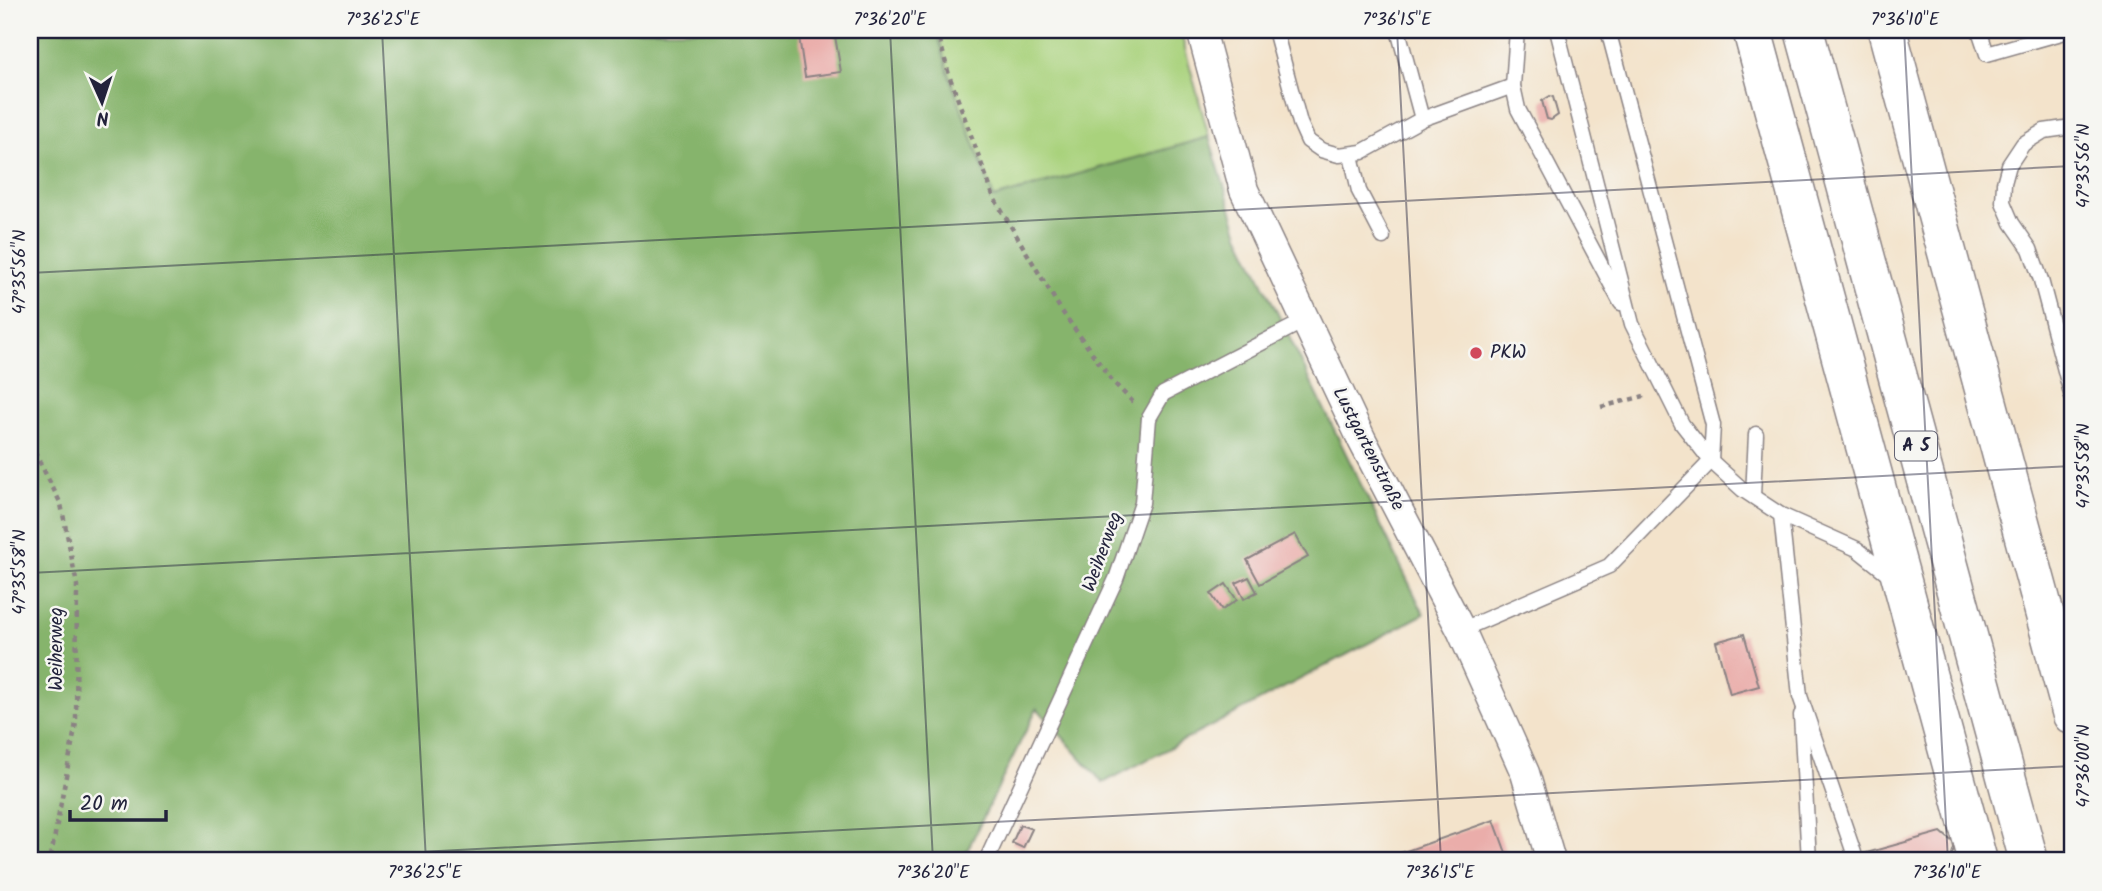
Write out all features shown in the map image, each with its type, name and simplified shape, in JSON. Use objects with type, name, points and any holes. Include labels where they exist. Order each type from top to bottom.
[{"type":"highway","points":[[1752,30],[1978,861]]},
{"type":"highway","name":"A 5","points":[[1804,30],[2029,861]]},
{"type":"highway","points":[[1887,30],[2072,715]]},
{"type":"street","name":"Lustgartenstraße","points":[[1201,30],[1244,190],[1362,440],[1461,630],[1525,773],[1551,861]]},
{"type":"lane","points":[[1275,30],[1300,123],[1308,141],[1321,150],[1339,155],[1362,152],[1422,119],[1513,86]]},
{"type":"lane","points":[[1398,30],[1422,119]]},
{"type":"lane","points":[[1517,30],[1513,86],[1518,109],[1682,424],[1711,461],[1753,496],[1781,515],[1857,549],[1902,586]]},
{"type":"lane","points":[[1556,30],[1632,324]]},
{"type":"lane","points":[[1461,630],[1609,566],[1711,461],[1713,425],[1608,30]]},
{"type":"lane","points":[[1979,30],[1987,54],[2072,30]]},
{"type":"lane","points":[[2072,127],[2044,131],[2023,145],[2009,165],[2003,202],[2011,223],[2030,249],[2041,280],[2072,397]]},
{"type":"lane","points":[[1351,155],[1359,191],[1382,237]]},
{"type":"lane","points":[[1150,418],[1163,394],[1304,321]]},
{"type":"lane","name":"Weiherweg","points":[[986,861],[1116,579],[1142,503],[1150,418]]},
{"type":"lane","points":[[1753,496],[1756,434]]},
{"type":"lane","points":[[1781,515],[1800,696],[1809,861]]},
{"type":"lane","points":[[1800,696],[1854,853]]},
{"type":"path","points":[[937,30],[948,75],[994,198],[1060,310],[1113,382],[1150,418]]},
{"type":"path","points":[[1601,407],[1664,391]]},
{"type":"path","name":"Weiherweg","points":[[30,443],[61,504],[77,585],[76,723],[50,861]]},
{"type":"green space","points":[[30,30],[937,30],[949,75],[994,198],[1209,137],[1239,234],[1424,614],[1103,783],[1037,708],[962,861],[30,861]]},
{"type":"green space","points":[[937,30],[1180,30],[1209,137],[994,198],[949,75]]},
{"type":"building","points":[[798,30],[834,30],[841,72],[805,77]]},
{"type":"building","points":[[1553,97],[1558,115],[1551,120],[1547,119],[1542,101]]},
{"type":"building","points":[[1295,534],[1308,557],[1260,584],[1247,560]]},
{"type":"building","points":[[1249,577],[1257,592],[1244,599],[1236,583]]},
{"type":"building","points":[[1226,584],[1237,600],[1222,610],[1211,594]]},
{"type":"building","points":[[1744,634],[1759,686],[1730,694],[1716,642]]},
{"type":"building","points":[[1494,820],[1509,861],[1378,861]]},
{"type":"building","points":[[1020,825],[1032,829],[1023,848],[1012,843]]},
{"type":"building","points":[[1941,832],[1955,844],[1950,861],[1838,861]]},
{"type":"place","name":"PKW","points":[[1476,353]]}]
